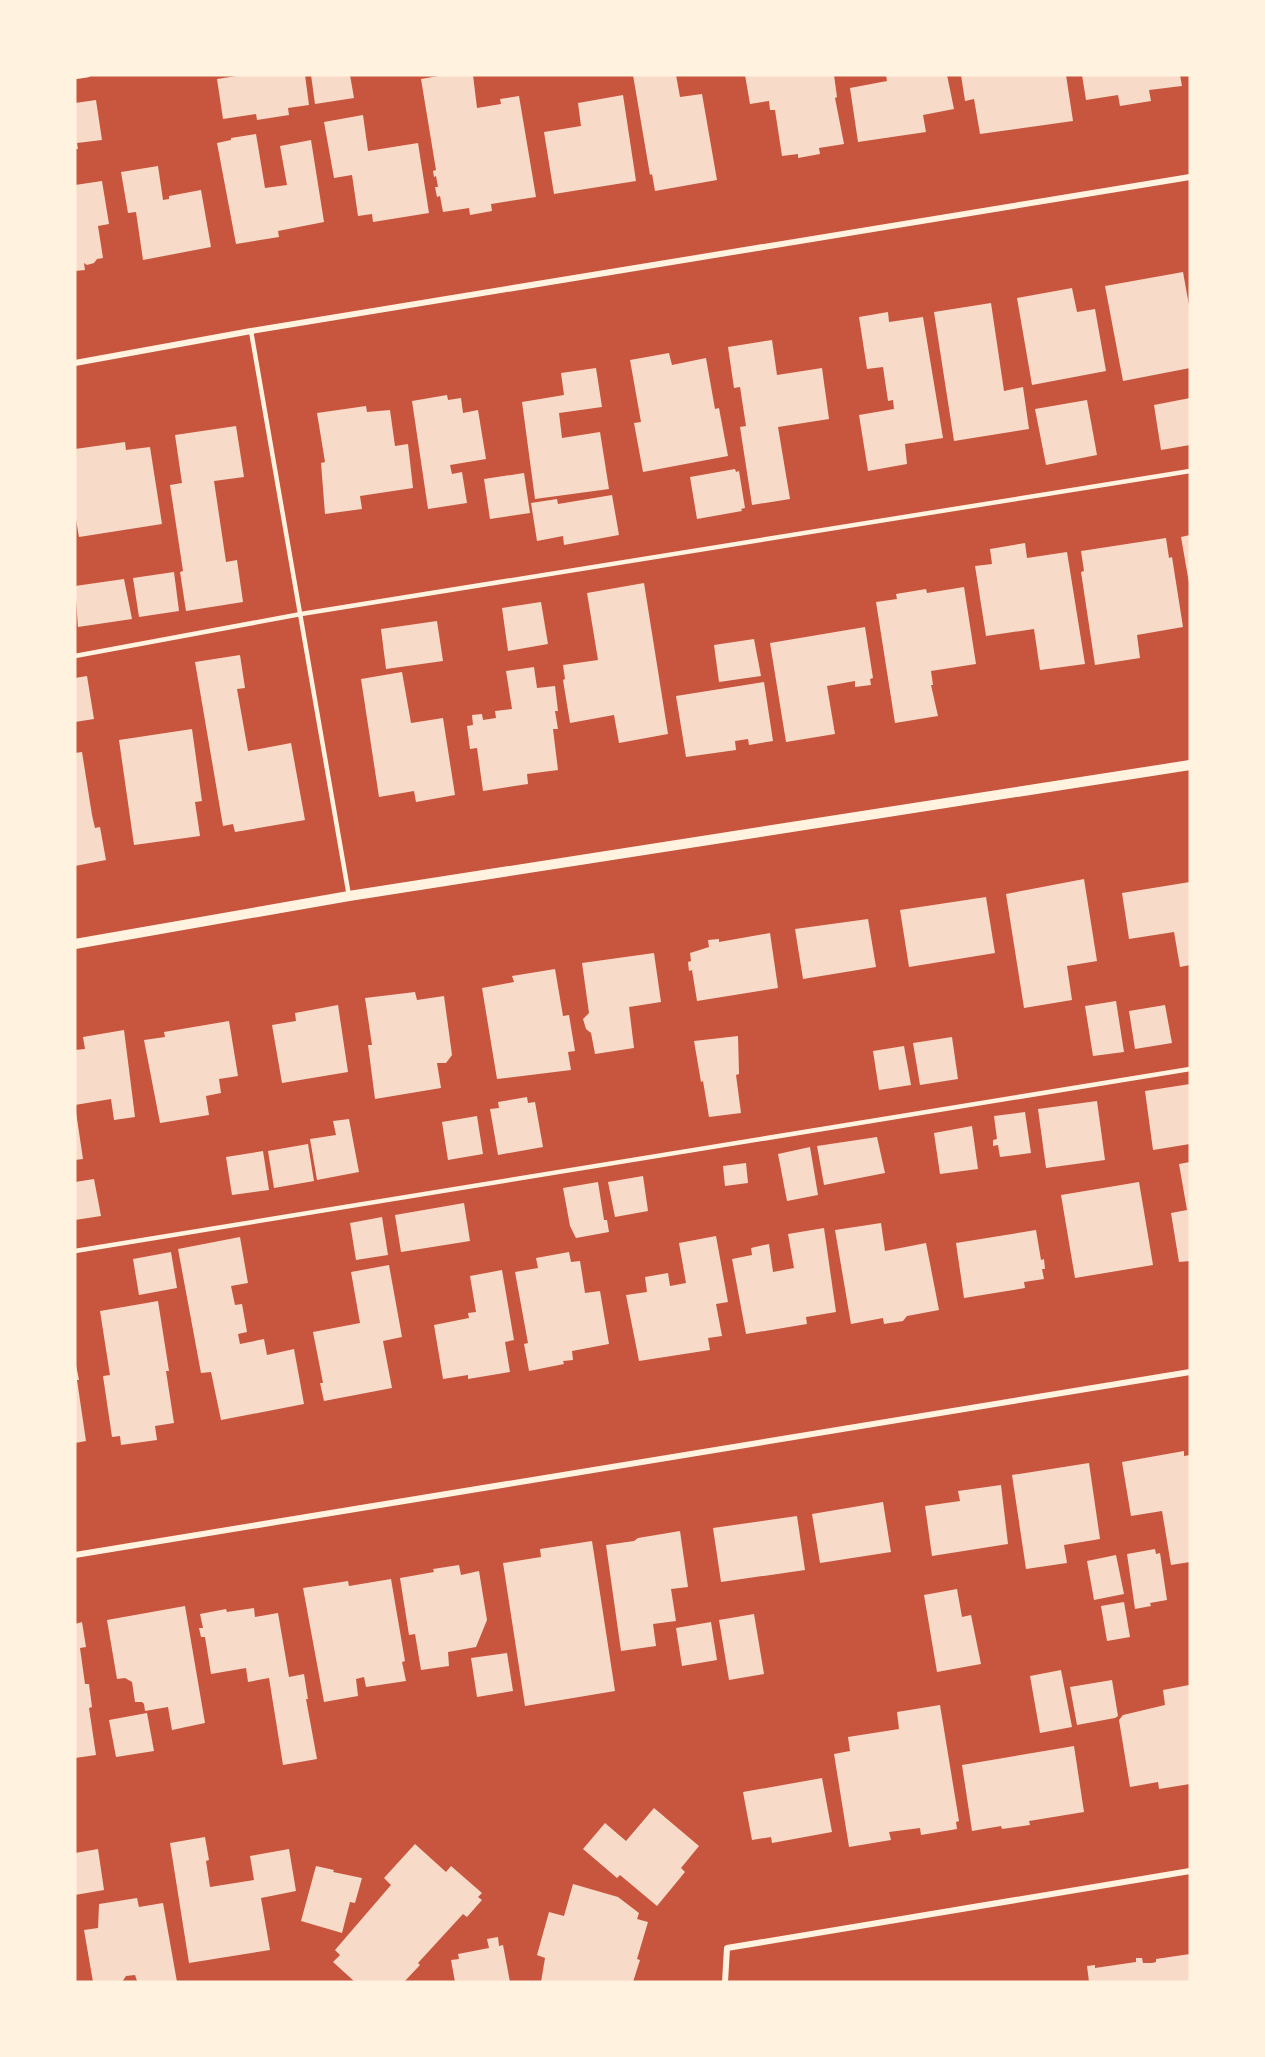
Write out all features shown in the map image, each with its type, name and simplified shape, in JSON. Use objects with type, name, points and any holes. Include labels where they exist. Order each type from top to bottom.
[{"type":"street","points":[[75,363],[251,331],[1190,177]]},
{"type":"street","points":[[75,944],[349,896],[1190,765]]},
{"type":"street","points":[[75,1555],[1190,1372]]},
{"type":"street","points":[[725,1982],[727,1948],[1190,1871]]},
{"type":"lane","points":[[75,77],[88,75]]},
{"type":"lane","points":[[251,331],[349,896]]},
{"type":"lane","points":[[75,656],[301,614],[1190,471]]},
{"type":"lane","points":[[75,1251],[1190,1069]]},
{"type":"building","points":[[243,75],[305,75],[309,105],[288,108],[289,115],[257,120],[256,114],[223,119],[217,79]]},
{"type":"building","points":[[311,75],[350,75],[354,98],[315,104]]},
{"type":"building","points":[[444,75],[473,75],[477,108],[501,104],[500,99],[519,96],[536,197],[491,204],[492,211],[470,215],[469,208],[443,212],[440,196],[437,197],[435,187],[438,187],[433,171],[436,170],[421,79]]},
{"type":"building","points":[[633,75],[676,75],[680,97],[702,94],[717,180],[655,191],[652,174],[650,175]]},
{"type":"building","points":[[745,75],[834,75],[837,97],[835,98],[844,144],[819,148],[820,154],[798,158],[798,154],[782,156],[775,110],[770,110],[769,101],[750,104]]},
{"type":"building","points":[[886,75],[947,75],[954,109],[923,115],[926,132],[858,142],[850,88],[887,81]]},
{"type":"building","points":[[961,75],[1066,75],[1073,121],[980,134],[974,99],[965,101]]},
{"type":"building","points":[[1082,75],[1180,75],[1182,86],[1149,90],[1151,101],[1120,106],[1118,95],[1086,100]]},
{"type":"building","points":[[623,95],[636,181],[554,194],[544,132],[581,126],[578,103]]},
{"type":"building","points":[[96,100],[102,140],[77,143],[78,149],[75,149],[75,103]]},
{"type":"building","points":[[363,115],[368,151],[418,143],[429,213],[373,222],[372,214],[358,216],[352,175],[334,178],[324,122]]},
{"type":"building","points":[[256,134],[265,188],[287,185],[280,146],[311,140],[324,222],[278,231],[279,237],[236,244],[217,143]]},
{"type":"building","points":[[158,166],[163,200],[169,199],[169,196],[201,190],[211,247],[143,260],[136,212],[128,213],[121,172]]},
{"type":"building","points":[[102,181],[109,224],[98,226],[103,258],[87,265],[84,263],[85,270],[75,271],[75,185]]},
{"type":"building","points":[[1183,272],[1190,311],[1190,368],[1123,381],[1105,286]]},
{"type":"building","points":[[1072,288],[1077,312],[1095,309],[1106,371],[1032,385],[1017,298]]},
{"type":"building","points":[[991,303],[1004,391],[1023,387],[1029,429],[954,441],[934,312]]},
{"type":"building","points":[[888,312],[889,322],[923,317],[943,438],[905,444],[907,464],[868,471],[859,415],[894,409],[893,400],[888,401],[883,367],[867,369],[859,317]]},
{"type":"building","points":[[772,340],[777,375],[822,368],[829,419],[778,427],[790,499],[752,505],[740,427],[746,426],[740,387],[734,388],[728,347]]},
{"type":"building","points":[[669,353],[672,365],[706,358],[715,409],[719,408],[728,456],[643,472],[634,423],[641,422],[630,360]]},
{"type":"building","points":[[596,368],[602,407],[559,413],[562,438],[600,432],[609,489],[535,499],[522,402],[564,395],[561,373]]},
{"type":"building","points":[[447,395],[448,400],[461,398],[463,413],[478,410],[486,459],[450,465],[452,474],[462,472],[467,503],[428,509],[412,401]]},
{"type":"building","points":[[1190,398],[1190,445],[1161,450],[1154,405]]},
{"type":"building","points":[[1087,400],[1097,455],[1046,465],[1035,409]]},
{"type":"building","points":[[366,406],[367,412],[390,410],[395,446],[408,444],[413,488],[360,496],[362,509],[325,514],[321,463],[325,462],[317,413]]},
{"type":"building","points":[[236,426],[244,477],[214,481],[226,562],[237,560],[243,602],[186,611],[180,572],[183,571],[170,485],[182,483],[175,435]]},
{"type":"building","points":[[125,442],[126,450],[150,447],[162,524],[79,537],[75,514],[75,449]]},
{"type":"building","points":[[735,469],[736,472],[739,471],[745,508],[741,509],[742,511],[697,519],[690,477]]},
{"type":"building","points":[[524,473],[530,513],[490,519],[484,479]]},
{"type":"building","points":[[612,495],[619,535],[564,545],[563,536],[537,541],[531,503],[557,499],[558,504]]},
{"type":"building","points":[[1190,535],[1190,583],[1189,583],[1181,537]]},
{"type":"building","points":[[1166,538],[1169,558],[1172,557],[1183,627],[1137,635],[1140,658],[1095,665],[1081,572],[1084,571],[1081,551]]},
{"type":"building","points":[[1025,543],[1027,558],[1067,552],[1085,664],[1040,670],[1034,629],[986,636],[975,566],[992,564],[990,549]]},
{"type":"building","points":[[174,572],[179,611],[139,617],[133,578]]},
{"type":"building","points":[[124,579],[132,619],[78,627],[75,586]]},
{"type":"building","points":[[644,583],[668,734],[619,743],[614,715],[570,723],[563,665],[598,660],[587,593]]},
{"type":"building","points":[[964,587],[976,664],[931,671],[933,685],[931,685],[938,716],[895,723],[876,602],[897,599],[896,594],[926,589],[927,593]]},
{"type":"building","points":[[541,602],[548,644],[508,651],[502,608]]},
{"type":"building","points":[[437,621],[443,661],[386,669],[381,629]]},
{"type":"building","points":[[865,627],[873,678],[870,679],[871,685],[855,687],[855,681],[827,686],[835,734],[786,742],[770,643]]},
{"type":"building","points":[[754,639],[761,676],[719,682],[714,645]]},
{"type":"building","points":[[240,655],[245,688],[237,689],[248,751],[291,743],[305,820],[235,832],[233,824],[223,826],[195,662]]},
{"type":"building","points":[[534,667],[537,688],[555,686],[558,729],[553,729],[558,770],[527,774],[528,784],[483,791],[477,748],[470,749],[467,726],[473,725],[472,715],[482,714],[483,720],[496,718],[495,711],[512,709],[506,671]]},
{"type":"building","points":[[402,672],[411,723],[443,718],[455,795],[416,802],[414,791],[379,797],[361,679]]},
{"type":"building","points":[[87,676],[94,719],[75,722],[75,678]]},
{"type":"building","points":[[764,682],[773,741],[749,745],[748,739],[735,741],[736,750],[686,757],[676,696]]},
{"type":"building","points":[[192,729],[202,801],[195,802],[200,836],[134,845],[119,740]]},
{"type":"building","points":[[82,752],[92,815],[95,828],[100,827],[106,860],[75,866],[75,753]]},
{"type":"building","points":[[1084,879],[1097,961],[1067,966],[1072,1000],[1024,1008],[1006,894]]},
{"type":"building","points":[[1190,882],[1190,965],[1180,967],[1174,932],[1129,939],[1122,893]]},
{"type":"building","points":[[986,897],[995,953],[909,967],[900,910]]},
{"type":"building","points":[[868,919],[876,967],[803,979],[795,929]]},
{"type":"building","points":[[770,933],[778,988],[697,1001],[692,970],[689,971],[690,953],[709,947],[708,940],[719,939],[719,942]]},
{"type":"building","points":[[654,953],[661,1002],[629,1007],[634,1048],[595,1054],[591,1033],[586,1029],[583,1019],[589,1013],[582,963]]},
{"type":"building","points":[[555,969],[563,1016],[569,1015],[575,1051],[568,1052],[571,1070],[497,1079],[482,988],[514,982],[512,976]]},
{"type":"building","points":[[415,992],[417,1000],[444,996],[452,1055],[446,1063],[437,1063],[441,1088],[375,1099],[368,1045],[372,1045],[365,998]]},
{"type":"building","points":[[1116,1001],[1124,1052],[1093,1056],[1085,1006]]},
{"type":"building","points":[[338,1005],[348,1072],[282,1083],[272,1025],[296,1021],[295,1013]]},
{"type":"building","points":[[1165,1005],[1172,1043],[1135,1049],[1129,1011]]},
{"type":"building","points":[[229,1021],[238,1076],[219,1079],[221,1093],[206,1096],[209,1115],[160,1123],[144,1040],[165,1037],[164,1032]]},
{"type":"building","points":[[124,1030],[135,1117],[114,1120],[111,1099],[75,1105],[75,1050],[85,1049],[83,1037]]},
{"type":"building","points":[[738,1036],[739,1074],[736,1075],[741,1113],[709,1117],[694,1041]]},
{"type":"building","points":[[952,1037],[958,1079],[920,1085],[913,1043]]},
{"type":"building","points":[[904,1046],[911,1085],[879,1090],[873,1051]]},
{"type":"building","points":[[1190,1084],[1190,1144],[1153,1150],[1145,1091]]},
{"type":"building","points":[[527,1097],[528,1103],[535,1102],[543,1147],[498,1155],[490,1109],[499,1108],[498,1102]]},
{"type":"building","points":[[1097,1101],[1105,1160],[1046,1168],[1038,1109]]},
{"type":"building","points":[[1025,1112],[1031,1153],[1000,1157],[998,1145],[993,1146],[993,1140],[997,1139],[994,1116]]},
{"type":"building","points":[[75,1113],[83,1159],[75,1160]]},
{"type":"building","points":[[477,1116],[483,1154],[448,1160],[442,1122]]},
{"type":"building","points":[[349,1119],[359,1172],[317,1180],[310,1139],[336,1135],[333,1121]]},
{"type":"building","points":[[972,1126],[978,1169],[940,1174],[934,1133]]},
{"type":"building","points":[[877,1137],[885,1173],[824,1185],[817,1146]]},
{"type":"building","points":[[308,1144],[314,1181],[274,1188],[268,1151]]},
{"type":"building","points":[[810,1147],[818,1195],[787,1201],[778,1154]]},
{"type":"building","points":[[263,1151],[269,1190],[232,1195],[226,1157]]},
{"type":"building","points":[[1190,1162],[1190,1261],[1179,1262],[1171,1213],[1187,1210],[1179,1164]]},
{"type":"building","points":[[746,1163],[748,1183],[725,1186],[723,1166]]},
{"type":"building","points":[[643,1176],[648,1211],[615,1217],[608,1182]]},
{"type":"building","points":[[94,1179],[101,1216],[75,1220],[75,1182]]},
{"type":"building","points":[[598,1182],[604,1220],[607,1220],[609,1232],[576,1238],[570,1226],[563,1188]]},
{"type":"building","points":[[1139,1182],[1153,1265],[1075,1278],[1061,1195]]},
{"type":"building","points":[[464,1203],[470,1241],[401,1252],[395,1215]]},
{"type":"building","points":[[382,1217],[388,1255],[356,1260],[350,1223]]},
{"type":"building","points":[[881,1223],[885,1251],[926,1243],[939,1310],[907,1316],[903,1321],[884,1324],[883,1318],[851,1324],[835,1230]]},
{"type":"building","points":[[824,1228],[836,1312],[806,1317],[807,1324],[746,1334],[732,1259],[752,1255],[751,1248],[769,1244],[773,1272],[794,1268],[788,1234]]},
{"type":"building","points":[[1036,1230],[1041,1260],[1044,1259],[1045,1269],[1042,1269],[1044,1279],[1024,1282],[1025,1288],[964,1298],[956,1243]]},
{"type":"building","points":[[716,1236],[728,1302],[716,1304],[722,1336],[708,1338],[710,1350],[639,1361],[626,1295],[647,1292],[645,1277],[668,1273],[670,1286],[686,1283],[679,1243]]},
{"type":"building","points":[[240,1237],[248,1283],[231,1286],[235,1305],[242,1304],[247,1332],[238,1334],[240,1344],[264,1339],[267,1355],[294,1349],[304,1404],[221,1420],[211,1372],[201,1373],[178,1249]]},
{"type":"building","points":[[171,1252],[177,1288],[139,1295],[133,1259]]},
{"type":"building","points":[[569,1252],[571,1262],[580,1261],[585,1293],[600,1291],[609,1344],[572,1351],[573,1360],[529,1371],[524,1344],[528,1343],[515,1272],[538,1268],[536,1258]]},
{"type":"building","points":[[389,1265],[402,1337],[383,1341],[392,1388],[324,1401],[320,1383],[323,1383],[313,1332],[360,1323],[351,1272]]},
{"type":"building","points":[[502,1270],[514,1340],[505,1342],[510,1372],[468,1379],[468,1375],[443,1379],[434,1325],[469,1318],[468,1313],[476,1312],[470,1276]]},
{"type":"building","points":[[158,1301],[169,1371],[166,1371],[174,1423],[155,1426],[157,1440],[121,1445],[120,1436],[112,1437],[103,1376],[110,1375],[100,1311]]},
{"type":"building","points":[[76,1365],[86,1441],[75,1443]]},
{"type":"building","points":[[1184,1451],[1184,1456],[1190,1455],[1190,1562],[1171,1565],[1162,1511],[1131,1516],[1122,1462]]},
{"type":"building","points":[[1089,1463],[1100,1539],[1064,1545],[1067,1563],[1026,1569],[1012,1475]]},
{"type":"building","points":[[1001,1485],[1008,1544],[932,1556],[925,1506],[960,1501],[958,1491]]},
{"type":"building","points":[[883,1502],[891,1552],[820,1563],[812,1514]]},
{"type":"building","points":[[797,1516],[805,1570],[721,1582],[713,1528]]},
{"type":"building","points":[[680,1531],[688,1587],[671,1589],[676,1621],[653,1624],[656,1646],[621,1651],[606,1545]]},
{"type":"building","points":[[592,1541],[615,1691],[525,1706],[503,1563],[541,1557],[540,1549]]},
{"type":"building","points":[[1155,1549],[1156,1554],[1160,1553],[1167,1600],[1135,1609],[1127,1554]]},
{"type":"building","points":[[1116,1555],[1124,1594],[1094,1600],[1087,1561]]},
{"type":"building","points":[[459,1565],[461,1575],[479,1571],[487,1620],[476,1647],[448,1652],[449,1666],[421,1670],[415,1634],[409,1635],[400,1578]]},
{"type":"building","points":[[391,1579],[405,1661],[402,1662],[406,1681],[366,1687],[364,1677],[356,1679],[358,1696],[324,1702],[303,1588],[348,1581],[349,1586]]},
{"type":"building","points":[[957,1589],[962,1617],[971,1615],[981,1664],[937,1672],[924,1595]]},
{"type":"building","points":[[1124,1602],[1130,1637],[1107,1641],[1101,1606]]},
{"type":"building","points":[[185,1606],[205,1723],[172,1730],[168,1707],[145,1711],[142,1702],[135,1702],[132,1682],[125,1678],[117,1679],[107,1620]]},
{"type":"building","points":[[254,1608],[255,1617],[278,1613],[289,1677],[304,1674],[308,1699],[306,1699],[317,1759],[283,1765],[269,1678],[248,1682],[246,1668],[211,1674],[205,1637],[201,1637],[199,1628],[203,1628],[200,1614],[226,1609],[227,1612]]},
{"type":"building","points":[[754,1614],[764,1674],[729,1680],[719,1620]]},
{"type":"building","points":[[82,1622],[86,1647],[80,1648],[85,1684],[89,1684],[92,1707],[89,1708],[96,1755],[75,1758],[75,1624]]},
{"type":"building","points":[[711,1622],[717,1660],[682,1666],[676,1628]]},
{"type":"building","points":[[507,1653],[513,1691],[477,1697],[471,1658]]},
{"type":"building","points":[[1061,1670],[1072,1727],[1040,1733],[1030,1676]]},
{"type":"building","points":[[1112,1680],[1118,1716],[1077,1725],[1070,1687]]},
{"type":"building","points":[[1189,1685],[1190,1784],[1159,1789],[1158,1782],[1130,1787],[1119,1720],[1123,1715],[1165,1705],[1163,1690]]},
{"type":"building","points":[[940,1705],[959,1821],[956,1822],[957,1829],[921,1835],[920,1828],[889,1832],[891,1840],[849,1847],[834,1754],[850,1751],[848,1737],[899,1729],[897,1712]]},
{"type":"building","points":[[147,1713],[154,1751],[116,1757],[109,1720]]},
{"type":"building","points":[[1074,1746],[1084,1812],[1029,1821],[1030,1825],[1002,1829],[1001,1826],[972,1831],[962,1765]]},
{"type":"building","points":[[822,1778],[832,1832],[772,1843],[771,1837],[752,1840],[743,1792]]},
{"type":"building","points":[[654,1808],[699,1846],[681,1868],[685,1872],[657,1906],[620,1875],[617,1878],[583,1849],[605,1823],[626,1841]]},
{"type":"building","points":[[205,1837],[210,1887],[254,1880],[250,1856],[289,1849],[296,1891],[261,1898],[270,1950],[189,1963],[170,1843]]},
{"type":"building","points":[[415,1844],[446,1872],[451,1866],[482,1893],[478,1897],[482,1900],[467,1917],[463,1914],[418,1963],[420,1965],[404,1982],[355,1982],[333,1962],[340,1955],[335,1950],[391,1885],[384,1878]]},
{"type":"building","points":[[98,1849],[104,1890],[75,1895],[75,1853]]},
{"type":"building","points":[[316,1866],[362,1878],[355,1903],[350,1902],[342,1933],[301,1921]]},
{"type":"building","points":[[573,1884],[618,1897],[639,1913],[637,1919],[648,1922],[633,1982],[541,1982],[545,1958],[537,1955],[549,1912],[564,1916]]},
{"type":"building","points":[[137,1898],[139,1907],[163,1903],[177,1982],[141,1982],[137,1981],[135,1975],[126,1976],[122,1982],[93,1982],[84,1930],[98,1928],[99,1904]]},
{"type":"building","points":[[498,1937],[499,1946],[503,1945],[510,1982],[455,1982],[451,1960],[459,1959],[458,1954],[489,1948],[487,1939]]},
{"type":"building","points":[[1190,1954],[1190,1982],[1089,1982],[1087,1966],[1095,1965],[1095,1968],[1136,1962],[1136,1958],[1142,1958],[1143,1963],[1152,1963],[1156,1962],[1156,1959]]}]
